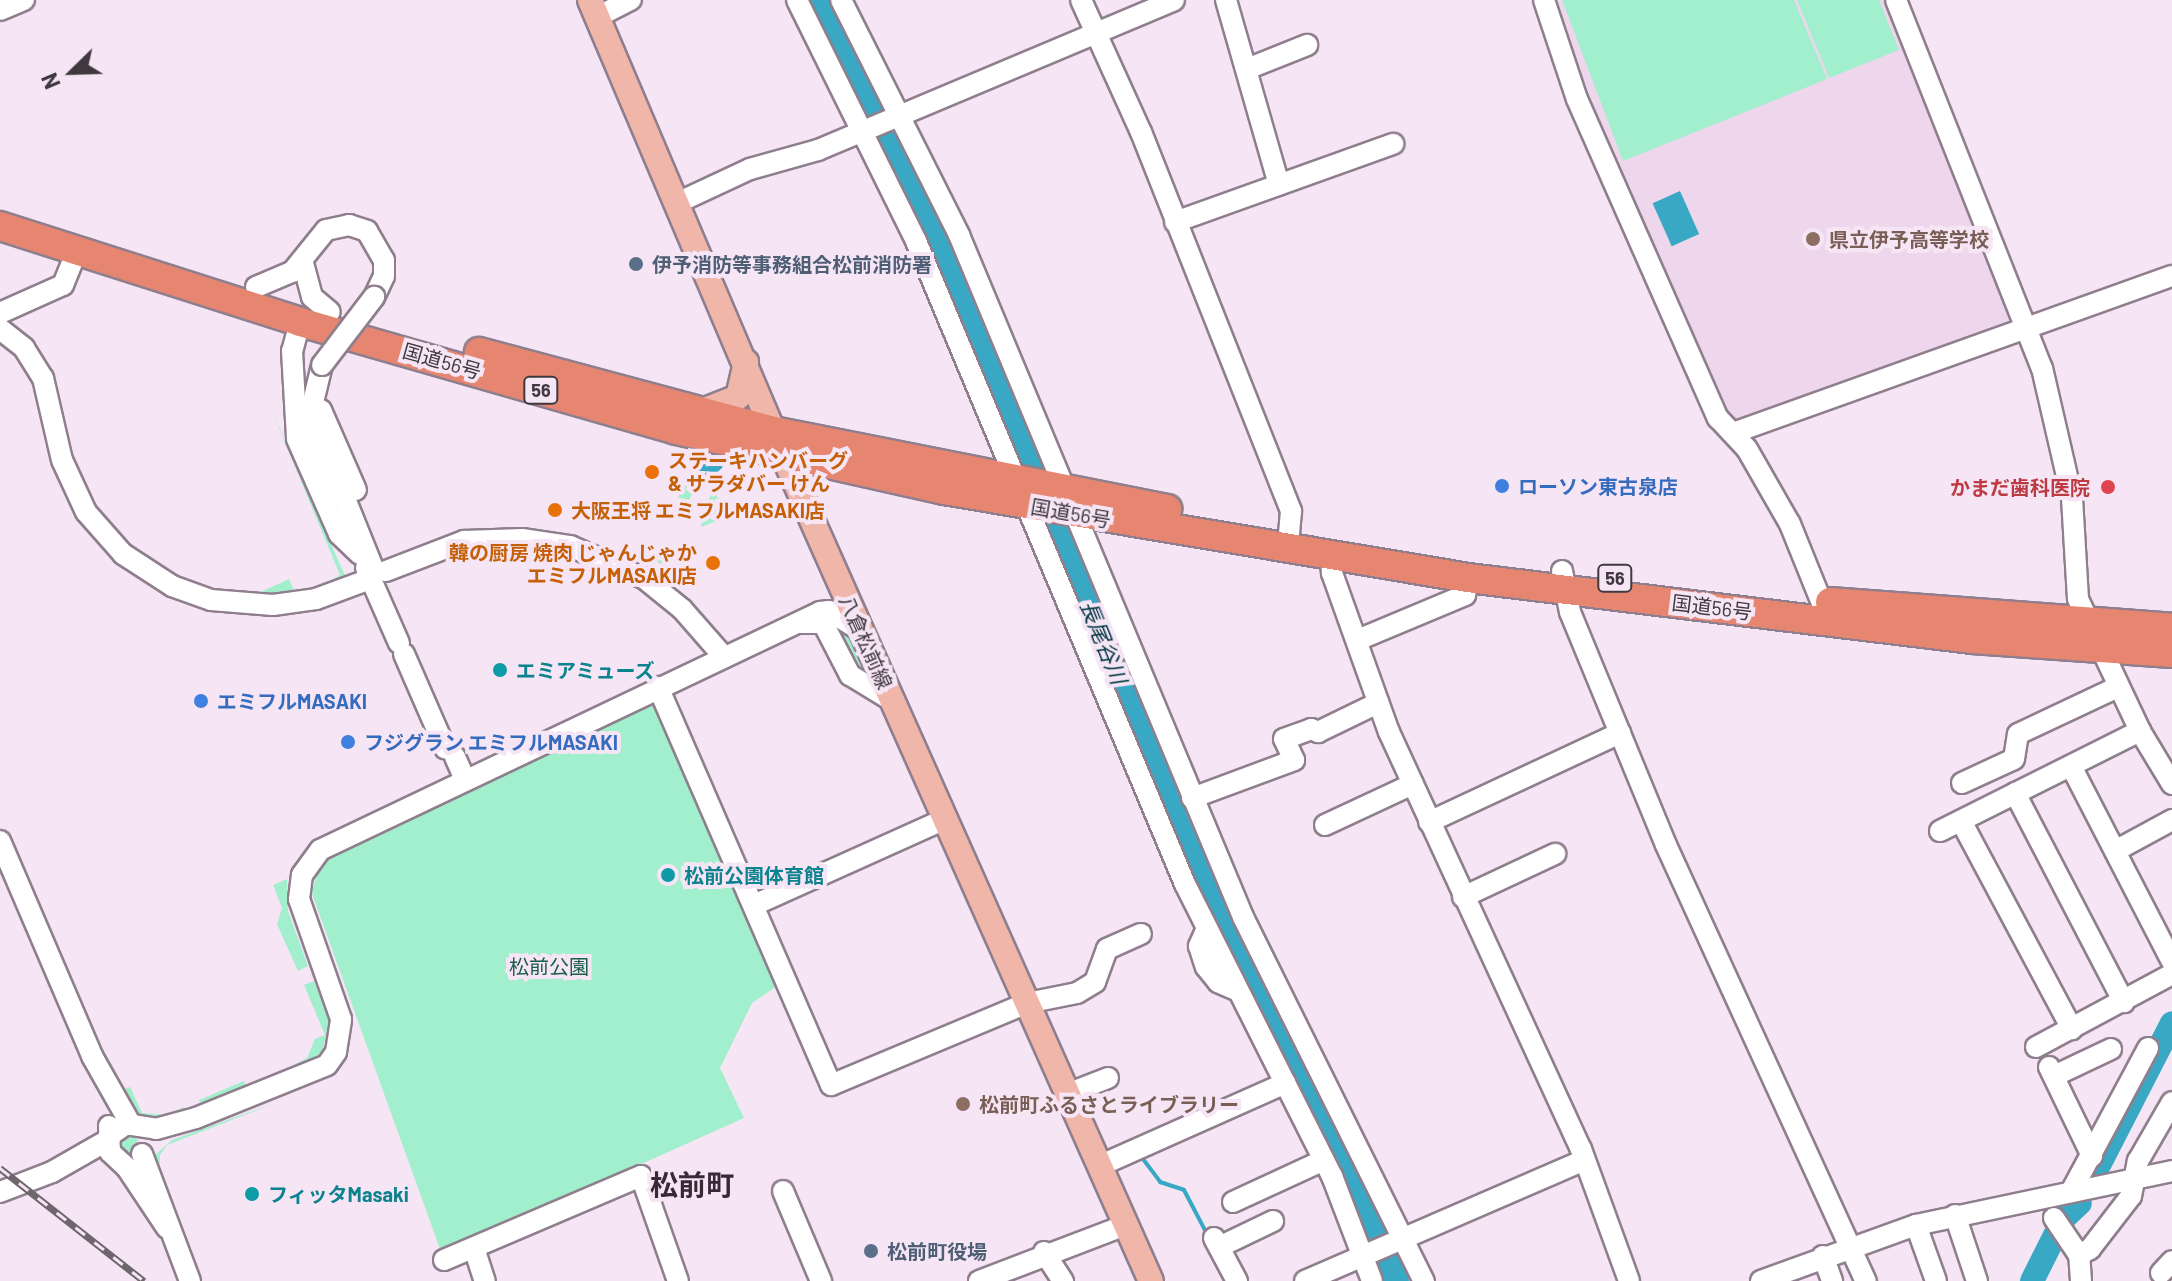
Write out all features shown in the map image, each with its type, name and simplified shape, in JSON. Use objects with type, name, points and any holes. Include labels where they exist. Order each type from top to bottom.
[{"type":"highway","name":"国道56号","points":[[0,208],[330,312],[700,412],[778,443]]},
{"type":"highway","name":"国道56号","points":[[0,226],[300,322],[676,430],[778,443],[1021,493],[1289,540],[1563,581],[1826,610],[2100,649],[2172,653]]},
{"type":"highway","name":"国道56号","points":[[1289,540],[1331,556],[1468,578],[1563,581]]},
{"type":"highway","name":"国道56号","points":[[1826,610],[2172,628]]},
{"type":"main road","name":"八倉松前線","points":[[593,8],[746,360],[778,443],[1151,1281]]},
{"type":"main road","points":[[700,412],[738,397],[746,360]]},
{"type":"street","points":[[0,10],[24,0]]},
{"type":"street","points":[[593,8],[631,0]]},
{"type":"street","points":[[797,0],[916,241],[1207,928],[1352,1219],[1372,1281]]},
{"type":"street","points":[[841,0],[895,115],[959,235],[1243,917],[1369,1161],[1400,1241],[1424,1281]]},
{"type":"street","points":[[1081,0],[1175,222],[1291,511],[1289,540]]},
{"type":"street","points":[[677,203],[750,169],[818,150],[1095,29],[1174,0]]},
{"type":"street","points":[[1226,0],[1247,69],[1264,148],[1279,185]]},
{"type":"street","points":[[1544,0],[1583,113],[1718,418],[1733,433],[1790,524],[1826,610]]},
{"type":"street","points":[[1896,0],[2026,327],[2065,453],[2078,599],[2140,731],[2172,784]]},
{"type":"street","points":[[1247,69],[1307,45]]},
{"type":"street","points":[[1175,222],[1393,144]]},
{"type":"street","points":[[256,287],[303,263],[326,230],[349,225],[367,231],[384,260],[384,276],[374,297],[322,365],[309,403],[319,449],[368,552]]},
{"type":"street","points":[[0,313],[63,285],[77,251]]},
{"type":"street","points":[[303,263],[312,297],[330,312]]},
{"type":"street","points":[[1733,433],[2172,276]]},
{"type":"street","points":[[300,322],[292,351],[297,439],[339,534],[368,552]]},
{"type":"street","points":[[0,329],[24,348],[43,378],[62,460],[86,512],[102,534],[147,572],[211,600],[263,605],[316,599],[464,541],[522,539],[570,546],[619,564],[655,586],[724,657]]},
{"type":"street","points":[[321,410],[368,552]]},
{"type":"street","points":[[319,449],[336,476],[378,575],[404,647],[462,780]]},
{"type":"street","points":[[336,476],[378,575]]},
{"type":"street","points":[[1331,556],[1332,573],[1360,639],[1378,703],[1429,822],[1584,1160],[1629,1281]]},
{"type":"street","points":[[1360,639],[1465,595],[1468,578]]},
{"type":"street","points":[[1563,581],[1620,733],[1853,1245],[1866,1281]]},
{"type":"street","points":[[113,1148],[116,1128],[134,1126],[156,1129],[196,1118],[327,1065],[336,1052],[341,1019],[301,911],[299,885],[306,866],[320,850],[658,687],[829,611],[861,631]]},
{"type":"street","points":[[797,624],[823,623],[850,675],[891,700]]},
{"type":"street","points":[[658,687],[831,1085],[1027,1003],[1065,998],[1086,988],[1102,970],[1107,949],[1141,934]]},
{"type":"street","points":[[1962,783],[2014,759],[2018,734],[2118,687]]},
{"type":"street","points":[[1192,798],[1294,760],[1284,739],[1311,729],[1318,732],[1378,703]]},
{"type":"street","points":[[1940,831],[2140,731]]},
{"type":"street","points":[[1429,822],[1620,733]]},
{"type":"street","points":[[2071,766],[2172,962]]},
{"type":"street","points":[[1325,825],[1413,784]]},
{"type":"street","points":[[2015,793],[2124,1002]]},
{"type":"street","points":[[754,905],[945,819]]},
{"type":"street","points":[[2115,851],[2172,820]]},
{"type":"street","points":[[1961,821],[2072,1029]]},
{"type":"street","points":[[0,841],[92,1056],[134,1126],[144,1135],[143,1152],[167,1228],[190,1281]]},
{"type":"street","points":[[1463,897],[1555,853]]},
{"type":"street","points":[[2036,1047],[2172,974]]},
{"type":"street","points":[[2092,1156],[2051,1071],[2108,1044],[2129,1085]]},
{"type":"street","points":[[2072,1190],[2148,1048]]},
{"type":"street","points":[[92,1056],[113,1148],[167,1228]]},
{"type":"street","points":[[1067,1094],[1108,1078]]},
{"type":"street","points":[[1099,1166],[1285,1083]]},
{"type":"street","points":[[2079,1255],[2090,1249],[2131,1196],[2138,1161],[2172,1102]]},
{"type":"street","points":[[113,1148],[131,1161],[196,1118]]},
{"type":"street","points":[[0,1192],[113,1148]]},
{"type":"street","points":[[1233,1202],[1324,1160]]},
{"type":"street","points":[[1305,1281],[1584,1160]]},
{"type":"street","points":[[1761,1281],[1853,1245],[1916,1225],[2172,1171]]},
{"type":"street","points":[[444,1260],[641,1176],[671,1279]]},
{"type":"street","points":[[783,1191],[821,1281]]},
{"type":"street","points":[[1955,1215],[1977,1281]]},
{"type":"street","points":[[1237,1281],[1217,1243],[1273,1221]]},
{"type":"street","points":[[979,1281],[1044,1252],[1126,1225]]},
{"type":"street","points":[[1916,1225],[1936,1281]]},
{"type":"street","points":[[2057,1225],[2079,1255],[2081,1281]]},
{"type":"street","points":[[474,1248],[485,1281]]},
{"type":"street","points":[[1044,1252],[1063,1281]]},
{"type":"street","points":[[1823,1256],[1832,1281]]},
{"type":"shaded area","name":"県立伊予高等学校","points":[[1550,0],[1888,0],[2011,322],[1744,424],[1723,415],[1612,169]]},
{"type":"green space","points":[[1562,0],[1794,0],[1827,79],[1623,161]]},
{"type":"green space","points":[[1797,0],[1879,0],[1899,50],[1829,78]]},
{"type":"green space","points":[[271,409],[347,580],[320,588],[340,575]]},
{"type":"green space","points":[[688,477],[699,483],[687,503],[678,497]]},
{"type":"green space","points":[[714,490],[723,509],[716,513],[719,520],[701,527],[703,509]]},
{"type":"green space","points":[[641,545],[659,547],[678,575],[639,550]]},
{"type":"green space","points":[[289,579],[296,595],[264,599],[261,592]]},
{"type":"green space","points":[[823,614],[846,624],[871,684],[854,675]]},
{"type":"green space","name":"松前公園","points":[[655,697],[777,986],[752,1003],[720,1068],[744,1118],[483,1235],[444,1260],[311,891],[325,855]]},
{"type":"green space","points":[[287,879],[288,911],[308,966],[298,971],[277,924],[282,908],[273,885]]},
{"type":"green space","points":[[314,981],[329,1020],[323,1050],[310,1062],[274,1075],[307,1058],[315,1039],[325,1035],[304,985]]},
{"type":"green space","points":[[244,1081],[247,1091],[201,1108],[199,1100]]},
{"type":"green space","points":[[130,1087],[142,1113],[166,1115],[184,1107],[185,1114],[167,1121],[141,1117],[122,1090]]},
{"type":"green space","points":[[275,1103],[167,1145],[160,1155],[159,1173],[187,1242],[157,1174],[156,1154],[172,1140]]},
{"type":"green space","points":[[127,1132],[135,1135],[138,1143],[135,1151],[127,1154],[119,1151],[116,1143],[119,1135]]},
{"type":"water","points":[[1680,191],[1699,234],[1672,246],[1653,203]]},
{"type":"water","points":[[692,457],[723,464],[722,468],[713,476],[701,476]]},
{"type":"waterway","name":"長尾谷川","points":[[818,0],[940,247],[1193,858],[1354,1176],[1397,1281]]},
{"type":"waterway","points":[[2096,1171],[2172,1023]]},
{"type":"waterway","points":[[1140,1155],[1160,1182],[1184,1190],[1207,1234]]},
{"type":"waterway","points":[[2032,1281],[2063,1219],[2080,1203]]},
{"type":"railway","points":[[0,1168],[144,1281]]},
{"type":"place","name":"県立伊予高等学校","points":[[1813,239]]},
{"type":"place","name":"伊予消防等事務組合松前消防署","points":[[636,264]]},
{"type":"place","name":"ステーキハンバーグ & サラダバー けん","points":[[652,472]]},
{"type":"place","name":"ローソン東古泉店","points":[[1502,486]]},
{"type":"place","name":"かまだ歯科医院","points":[[2108,487]]},
{"type":"place","name":"大阪王将 エミフルMASAKI店","points":[[555,510]]},
{"type":"place","name":"韓の厨房 焼肉 じゃんじゃか エミフルMASAKI店","points":[[713,563]]},
{"type":"place","name":"エミアミューズ","points":[[500,670]]},
{"type":"place","name":"エミフルMASAKI","points":[[201,701]]},
{"type":"place","name":"フジグラン エミフルMASAKI","points":[[348,742]]},
{"type":"place","name":"松前公園体育館","points":[[668,875]]},
{"type":"place","name":"松前町ふるさとライブラリー","points":[[963,1104]]},
{"type":"place","name":"フィッタMasaki","points":[[252,1194]]},
{"type":"place","name":"松前町役場","points":[[871,1251]]},
{"type":"district","name":"松前町","points":[[692,1184]]}]
